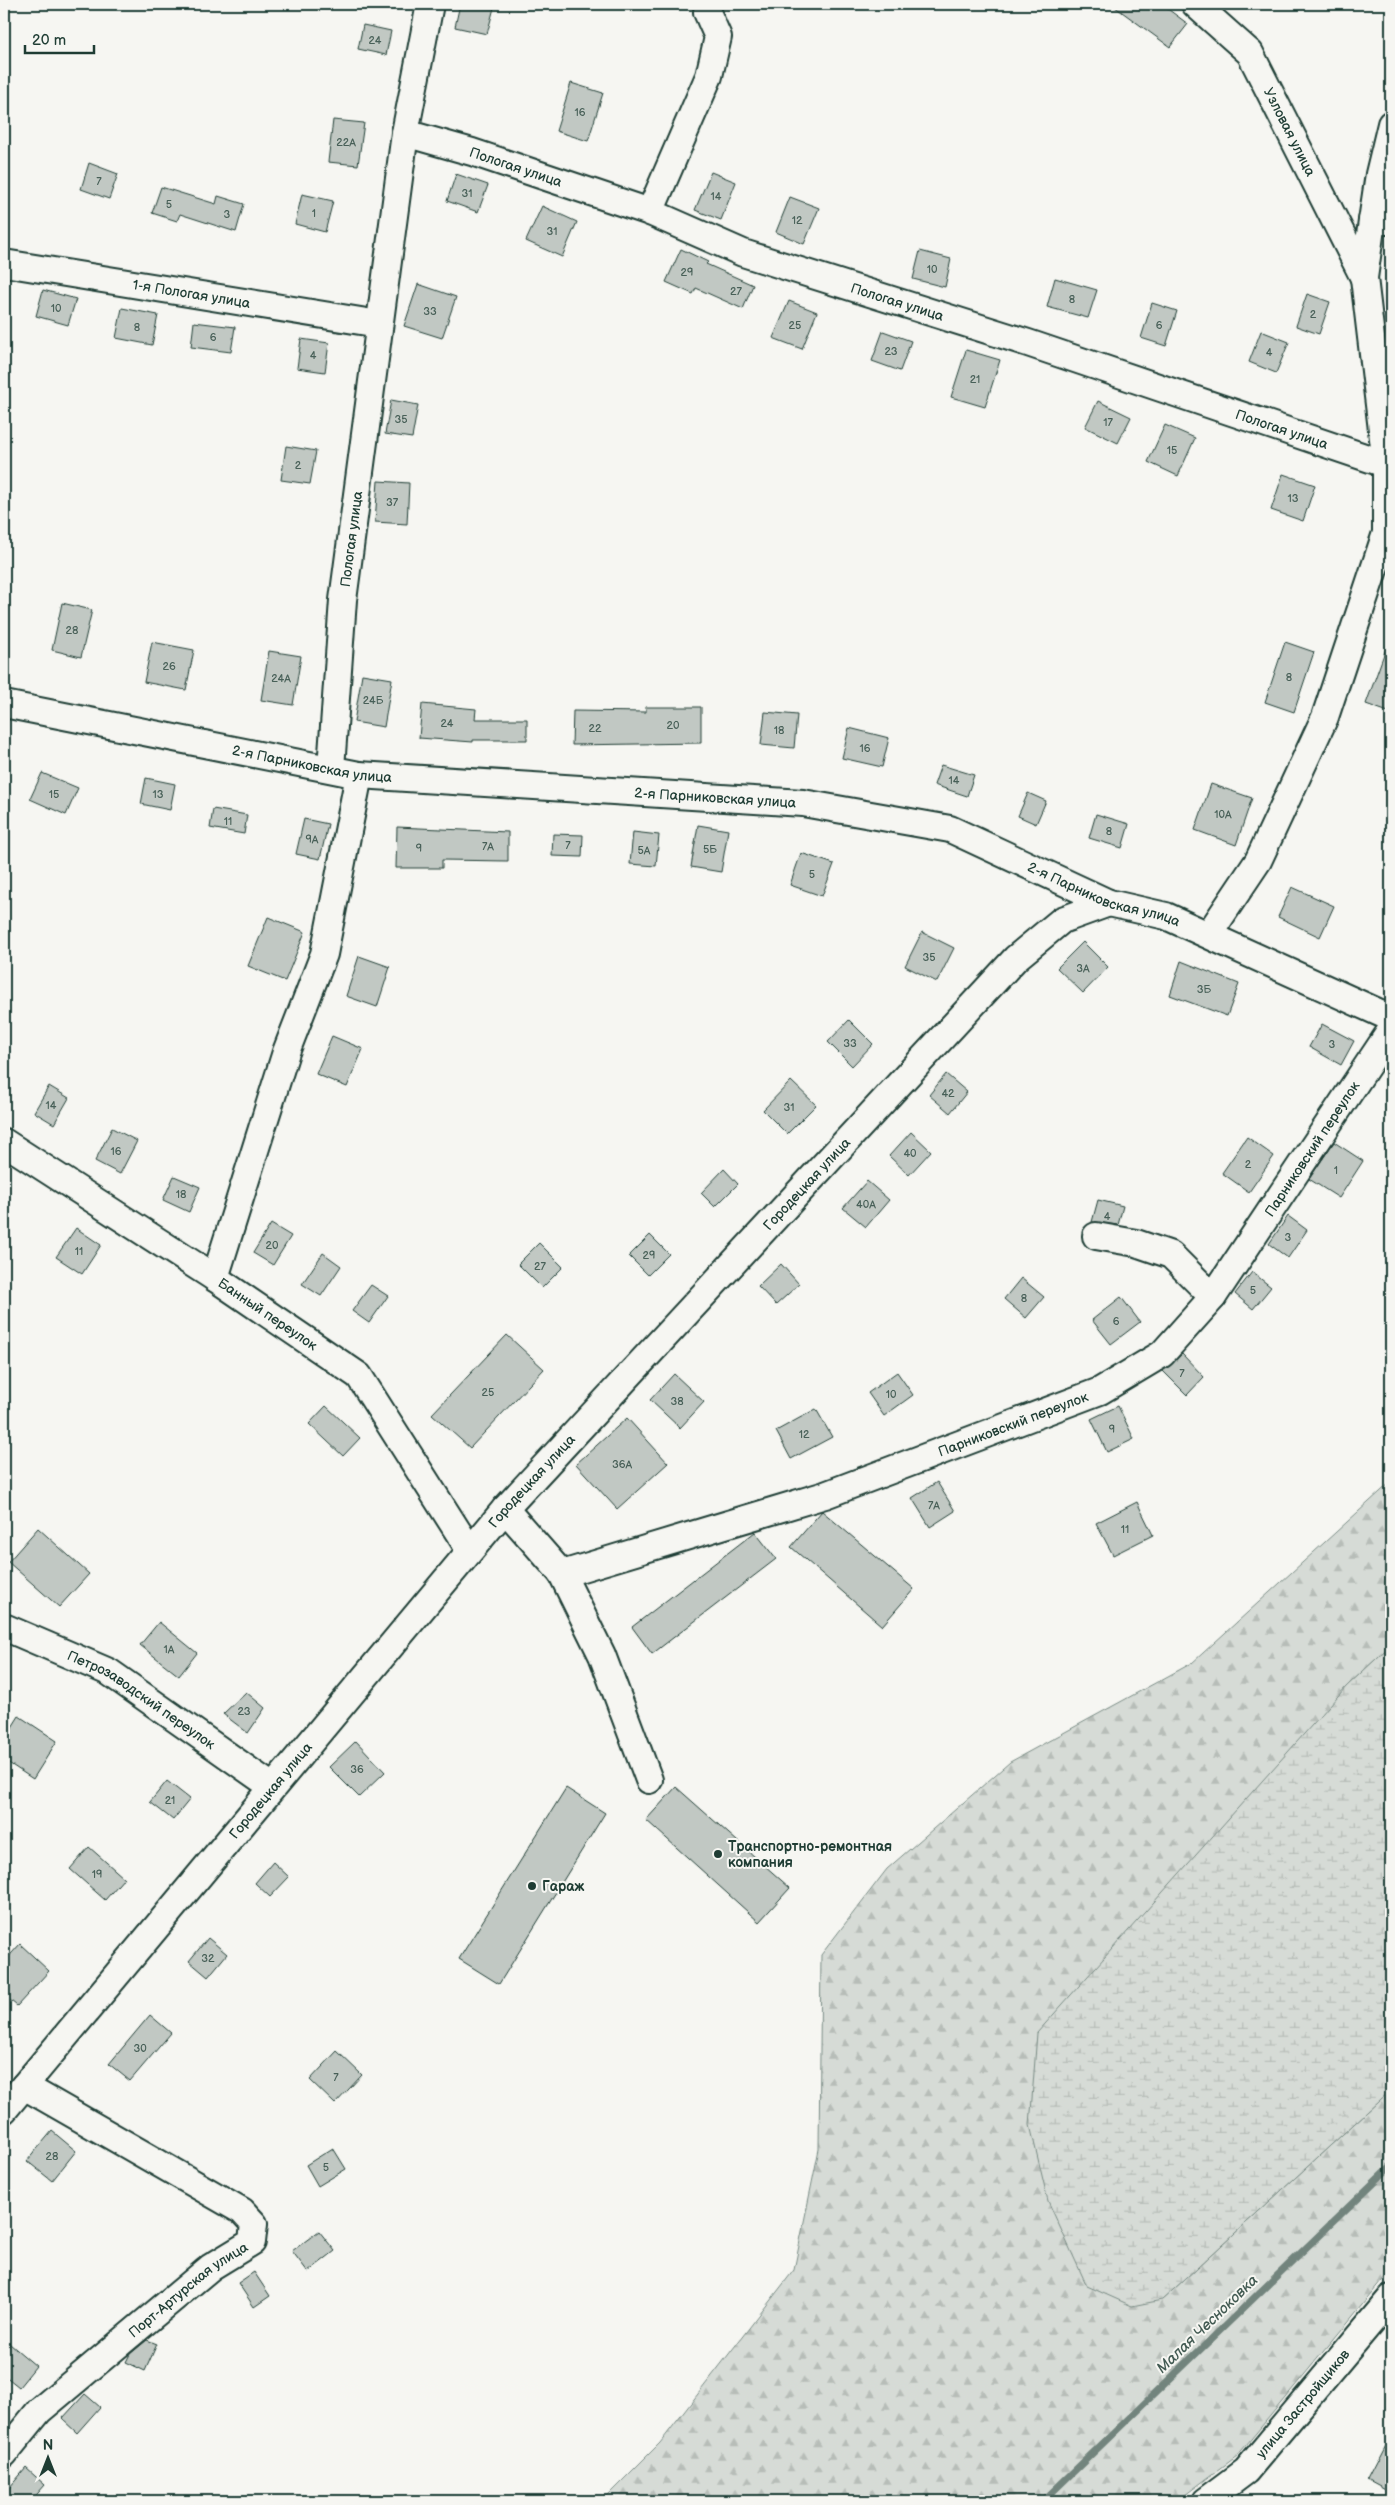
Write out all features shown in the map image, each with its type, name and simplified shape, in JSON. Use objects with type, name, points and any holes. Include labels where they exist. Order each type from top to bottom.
[{"type":"street","name":"Пологая улица","points":[[330,768],[343,600],[379,324],[405,133],[430,4]]},
{"type":"street","name":"Узловая улица","points":[[1195,4],[1250,53],[1364,278]]},
{"type":"street","points":[[650,212],[709,76],[718,37],[708,12]]},
{"type":"street","points":[[1209,934],[1258,861],[1326,717],[1386,533],[1389,465],[1364,278],[1382,221],[1380,174],[1391,124]]},
{"type":"street","name":"Пологая улица","points":[[405,133],[472,152],[650,212],[743,253],[1028,343],[1389,465]]},
{"type":"street","name":"1-я Пологая улица","points":[[4,263],[379,324]]},
{"type":"street","name":"2-я Парниковская улица","points":[[4,704],[359,775],[802,803],[950,829],[1109,903],[1166,916],[1209,934],[1391,1018]]},
{"type":"street","points":[[215,1278],[286,1052],[324,954],[359,775]]},
{"type":"street","name":"Городецкая улица","points":[[4,2110],[271,1786],[469,1549],[505,1509],[1016,958],[1062,920],[1109,903]]},
{"type":"street","name":"Парниковский переулок","points":[[562,1574],[825,1496],[1100,1391],[1162,1354],[1213,1296],[1391,1030]]},
{"type":"street","name":"Банный переулок","points":[[4,1142],[215,1278],[358,1376],[469,1549]]},
{"type":"street","points":[[1096,1236],[1136,1243],[1171,1255],[1213,1296]]},
{"type":"street","points":[[505,1509],[562,1574],[602,1655],[649,1780]]},
{"type":"street","name":"Петрозаводский переулок","points":[[4,1627],[109,1672],[271,1786]]},
{"type":"street","name":"Порт-Артурская улица","points":[[4,2454],[39,2411],[211,2267],[252,2242],[254,2224],[242,2210],[24,2086]]},
{"type":"street","name":"улица Застройщиков","points":[[1206,2501],[1246,2471],[1391,2298]]},
{"type":"green space","points":[[1391,1482],[1391,1645],[1346,1687],[1162,2300],[1391,2090],[1391,2270],[1237,2456],[1177,2501],[602,2501],[660,2443],[794,2270],[819,2149],[821,1955],[887,1869],[1010,1762],[1192,1663]]},
{"type":"green space","points":[[1391,1645],[1391,2090],[1162,2300],[1132,2306],[1087,2286],[1048,2201],[1030,2125],[1037,2033],[1346,1687]]},
{"type":"building","points":[[460,4],[495,4],[487,34],[455,27]]},
{"type":"building","points":[[1111,4],[1161,4],[1188,24],[1170,47]]},
{"type":"building","points":[[363,25],[391,31],[386,55],[358,49]]},
{"type":"building","points":[[571,83],[603,93],[588,141],[556,131]]},
{"type":"building","points":[[333,120],[364,123],[358,165],[328,162]]},
{"type":"building","points":[[89,163],[118,174],[109,199],[81,189]]},
{"type":"building","points":[[711,172],[736,182],[721,220],[695,210]]},
{"type":"building","points":[[456,174],[488,185],[478,212],[447,201]]},
{"type":"building","points":[[161,187],[216,204],[218,196],[244,204],[236,232],[180,214],[177,221],[152,213]]},
{"type":"building","points":[[302,194],[333,201],[325,232],[295,224]]},
{"type":"building","points":[[790,197],[819,208],[804,244],[776,232]]},
{"type":"building","points":[[542,206],[577,222],[562,257],[526,241]]},
{"type":"building","points":[[681,249],[708,262],[706,264],[753,285],[743,309],[696,288],[693,294],[666,282]]},
{"type":"building","points":[[920,251],[951,259],[945,287],[913,279]]},
{"type":"building","points":[[1055,278],[1097,290],[1088,318],[1047,307]]},
{"type":"building","points":[[418,284],[456,297],[442,338],[404,326]]},
{"type":"building","points":[[43,290],[76,299],[68,325],[36,316]]},
{"type":"building","points":[[1307,294],[1330,302],[1319,334],[1296,326]]},
{"type":"building","points":[[789,301],[817,312],[802,349],[773,338]]},
{"type":"building","points":[[1152,303],[1177,311],[1166,346],[1141,338]]},
{"type":"building","points":[[122,308],[158,315],[152,345],[116,338]]},
{"type":"building","points":[[194,322],[235,327],[231,352],[191,347]]},
{"type":"building","points":[[883,331],[911,341],[900,371],[872,361]]},
{"type":"building","points":[[1261,331],[1289,342],[1276,373],[1249,362]]},
{"type":"building","points":[[301,339],[329,343],[325,372],[297,368]]},
{"type":"building","points":[[966,350],[1000,360],[985,407],[951,397]]},
{"type":"building","points":[[391,400],[418,405],[412,438],[385,434]]},
{"type":"building","points":[[1098,401],[1131,417],[1118,443],[1085,427]]},
{"type":"building","points":[[1165,425],[1195,438],[1178,476],[1148,462]]},
{"type":"building","points":[[286,446],[316,451],[310,484],[281,480]]},
{"type":"building","points":[[1283,474],[1315,485],[1303,521],[1271,510]]},
{"type":"building","points":[[378,481],[409,483],[407,524],[375,522]]},
{"type":"building","points":[[62,603],[92,610],[81,657],[52,650]]},
{"type":"building","points":[[1389,640],[1391,641],[1391,713],[1366,704]]},
{"type":"building","points":[[152,642],[194,650],[186,690],[144,682]]},
{"type":"building","points":[[1285,642],[1314,652],[1294,712],[1265,702]]},
{"type":"building","points":[[269,651],[301,656],[293,705],[261,700]]},
{"type":"building","points":[[362,674],[392,679],[384,727],[354,722]]},
{"type":"building","points":[[422,704],[476,709],[475,719],[527,719],[527,740],[473,740],[473,742],[419,738]]},
{"type":"building","points":[[646,707],[701,707],[701,743],[572,745],[573,711],[646,712]]},
{"type":"building","points":[[765,712],[797,715],[794,748],[761,745]]},
{"type":"building","points":[[849,728],[889,738],[882,767],[842,758]]},
{"type":"building","points":[[941,765],[974,775],[967,796],[934,785]]},
{"type":"building","points":[[42,773],[78,788],[66,815],[30,799]]},
{"type":"building","points":[[146,778],[175,784],[170,810],[141,804]]},
{"type":"building","points":[[1211,784],[1252,798],[1236,845],[1195,830]]},
{"type":"building","points":[[1028,793],[1046,801],[1036,824],[1018,816]]},
{"type":"building","points":[[213,809],[247,815],[244,834],[210,828]]},
{"type":"building","points":[[1096,814],[1129,824],[1122,848],[1089,838]]},
{"type":"building","points":[[304,819],[328,824],[320,859],[296,854]]},
{"type":"building","points":[[698,825],[728,830],[721,872],[691,867]]},
{"type":"building","points":[[397,827],[508,832],[508,861],[442,860],[442,868],[396,868]]},
{"type":"building","points":[[633,832],[659,835],[656,866],[630,864]]},
{"type":"building","points":[[553,834],[583,835],[582,857],[552,856]]},
{"type":"building","points":[[801,853],[834,864],[822,896],[790,885]]},
{"type":"building","points":[[1292,887],[1334,906],[1320,937],[1278,917]]},
{"type":"building","points":[[268,917],[305,932],[285,981],[248,966]]},
{"type":"building","points":[[922,932],[954,948],[937,982],[905,966]]},
{"type":"building","points":[[1083,942],[1108,967],[1083,993],[1057,968]]},
{"type":"building","points":[[359,956],[390,967],[377,1007],[346,996]]},
{"type":"building","points":[[1181,961],[1239,984],[1227,1016],[1170,995]]},
{"type":"building","points":[[849,1020],[873,1044],[852,1066],[828,1042]]},
{"type":"building","points":[[1322,1024],[1354,1041],[1341,1065],[1309,1047]]},
{"type":"building","points":[[332,1036],[363,1049],[347,1087],[316,1074]]},
{"type":"building","points":[[946,1074],[967,1092],[950,1113],[929,1095]]},
{"type":"building","points":[[791,1081],[816,1105],[787,1134],[763,1110]]},
{"type":"building","points":[[49,1086],[69,1098],[54,1124],[34,1112]]},
{"type":"building","points":[[112,1128],[137,1141],[120,1174],[95,1161]]},
{"type":"building","points":[[911,1132],[931,1151],[909,1175],[889,1156]]},
{"type":"building","points":[[1247,1137],[1274,1156],[1249,1192],[1222,1173]]},
{"type":"building","points":[[1334,1142],[1363,1161],[1339,1198],[1309,1179]]},
{"type":"building","points":[[724,1169],[738,1184],[715,1207],[701,1193]]},
{"type":"building","points":[[174,1176],[200,1187],[189,1212],[163,1200]]},
{"type":"building","points":[[867,1181],[889,1200],[866,1227],[843,1208]]},
{"type":"building","points":[[1098,1200],[1123,1206],[1118,1225],[1092,1222]]},
{"type":"building","points":[[1288,1216],[1307,1230],[1288,1258],[1269,1244]]},
{"type":"building","points":[[271,1224],[291,1236],[273,1265],[253,1253]]},
{"type":"building","points":[[76,1228],[101,1245],[82,1274],[56,1257]]},
{"type":"building","points":[[650,1235],[669,1254],[648,1275],[629,1256]]},
{"type":"building","points":[[539,1243],[563,1267],[542,1288],[518,1264]]},
{"type":"building","points":[[323,1253],[341,1266],[321,1296],[302,1284]]},
{"type":"building","points":[[781,1264],[799,1284],[776,1305],[758,1286]]},
{"type":"building","points":[[1252,1272],[1271,1287],[1253,1309],[1235,1294]]},
{"type":"building","points":[[1021,1278],[1044,1297],[1026,1318],[1004,1299]]},
{"type":"building","points":[[371,1285],[388,1296],[369,1323],[352,1311]]},
{"type":"building","points":[[1121,1297],[1140,1322],[1111,1344],[1092,1320]]},
{"type":"building","points":[[507,1335],[544,1369],[470,1448],[432,1414]]},
{"type":"building","points":[[1182,1354],[1204,1377],[1187,1395],[1163,1371]]},
{"type":"building","points":[[897,1372],[913,1395],[884,1416],[868,1393]]},
{"type":"building","points":[[674,1374],[704,1402],[680,1428],[650,1400]]},
{"type":"building","points":[[326,1406],[360,1438],[343,1456],[309,1424]]},
{"type":"building","points":[[1118,1406],[1134,1439],[1107,1452],[1091,1419]]},
{"type":"building","points":[[816,1409],[832,1437],[791,1459],[776,1431]]},
{"type":"building","points":[[627,1418],[668,1463],[617,1509],[576,1464]]},
{"type":"building","points":[[937,1482],[955,1511],[930,1527],[912,1498]]},
{"type":"building","points":[[1137,1502],[1153,1535],[1113,1555],[1096,1523]]},
{"type":"building","points":[[822,1511],[914,1589],[882,1626],[791,1547]]},
{"type":"building","points":[[38,1528],[89,1574],[59,1607],[8,1562]]},
{"type":"building","points":[[755,1532],[776,1559],[652,1654],[632,1627]]},
{"type":"building","points":[[159,1622],[197,1653],[179,1676],[140,1645]]},
{"type":"building","points":[[246,1692],[265,1708],[248,1733],[223,1714]]},
{"type":"building","points":[[19,1716],[57,1741],[33,1779],[4,1760],[4,1740]]},
{"type":"building","points":[[356,1741],[385,1772],[359,1797],[329,1767]]},
{"type":"building","points":[[167,1781],[190,1799],[173,1820],[150,1802]]},
{"type":"building","name":"Транспортно-ремонтная компания","points":[[676,1787],[790,1888],[759,1922],[646,1820]]},
{"type":"building","name":"Гараж","points":[[566,1788],[605,1813],[499,1984],[459,1959]]},
{"type":"building","points":[[89,1847],[124,1878],[105,1900],[70,1869]]},
{"type":"building","points":[[273,1862],[289,1877],[270,1897],[255,1883]]},
{"type":"building","points":[[208,1938],[227,1954],[208,1977],[189,1961]]},
{"type":"building","points":[[20,1944],[49,1971],[17,2006],[4,1995],[4,1962]]},
{"type":"building","points":[[150,2015],[171,2033],[130,2081],[109,2064]]},
{"type":"building","points":[[337,2051],[362,2075],[335,2104],[310,2080]]},
{"type":"building","points":[[52,2131],[76,2151],[52,2181],[27,2161]]},
{"type":"building","points":[[333,2148],[346,2169],[318,2186],[306,2165]]},
{"type":"building","points":[[319,2231],[335,2251],[308,2272],[292,2251]]},
{"type":"building","points":[[254,2272],[270,2296],[254,2307],[238,2283]]},
{"type":"building","points":[[4,2339],[36,2366],[19,2387],[4,2375]]},
{"type":"building","points":[[147,2340],[157,2344],[145,2371],[126,2362],[130,2354]]},
{"type":"building","points":[[85,2394],[100,2407],[77,2433],[62,2419]]},
{"type":"building","points":[[1391,2434],[1391,2493],[1367,2480]]},
{"type":"building","points":[[26,2468],[45,2485],[31,2501],[4,2501],[4,2494]]},
{"type":"waterway","name":"Малая Чесноковка","points":[[1043,2501],[1391,2166]]},
{"type":"place","name":"Транспортно-ремонтная компания","points":[[718,1854]]},
{"type":"place","name":"Гараж","points":[[532,1886]]}]
